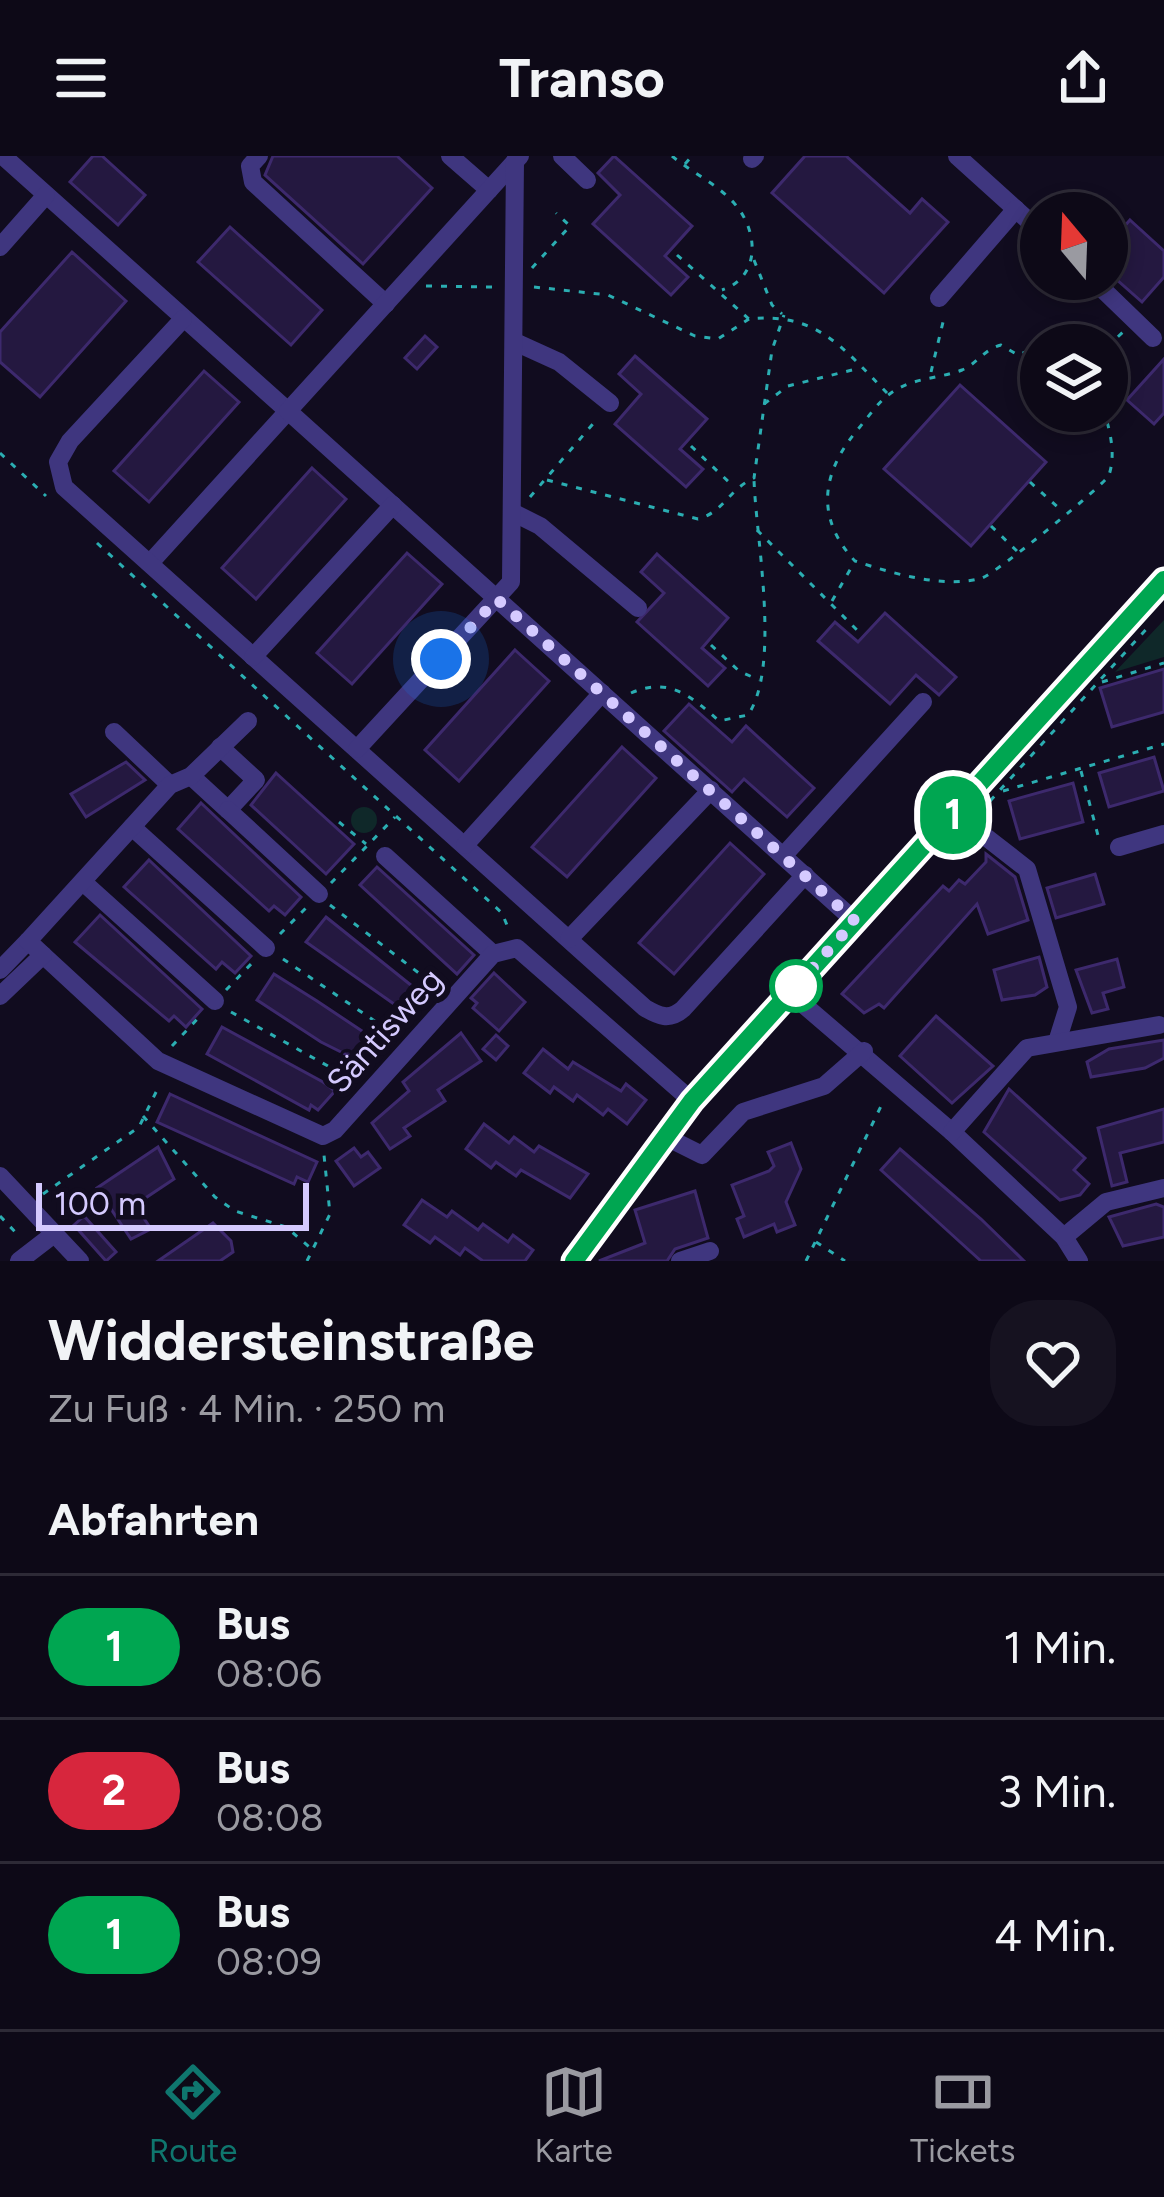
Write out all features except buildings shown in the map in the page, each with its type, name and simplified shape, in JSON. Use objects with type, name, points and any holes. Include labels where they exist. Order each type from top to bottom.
[{"type":"street","points":[[3,156],[855,921]]},
{"type":"street","points":[[259,156],[250,166],[253,182],[386,304]]},
{"type":"street","points":[[450,156],[489,190]]},
{"type":"street","points":[[562,156],[587,180]]},
{"type":"street","points":[[957,156],[1020,213]]},
{"type":"street","points":[[150,563],[517,159]]},
{"type":"street","points":[[357,749],[511,582],[517,159]]},
{"type":"street","points":[[0,247],[46,195]]},
{"type":"street","points":[[939,298],[1016,209]]},
{"type":"street","points":[[1114,300],[1153,338]]},
{"type":"street","points":[[183,319],[70,441],[58,462],[64,487],[645,1008],[675,1017],[805,875]]},
{"type":"street","points":[[515,342],[559,362],[610,403]]},
{"type":"street","points":[[253,656],[393,505]]},
{"type":"street","points":[[514,513],[540,526],[638,608]]},
{"type":"street","points":[[574,1261],[692,1101],[855,921],[962,818],[1164,580]]},
{"type":"street","points":[[464,845],[609,699]]},
{"type":"street","points":[[784,855],[923,702]]},
{"type":"street","points":[[0,970],[170,785],[191,776],[255,714]]},
{"type":"street","points":[[114,733],[170,785]]},
{"type":"street","points":[[220,747],[256,780],[228,810]]},
{"type":"street","points":[[191,776],[324,899]]},
{"type":"street","points":[[569,939],[711,790]]},
{"type":"street","points":[[962,818],[1027,869],[1068,1007],[1057,1042]]},
{"type":"street","points":[[132,827],[274,953]]},
{"type":"street","points":[[1119,847],[1164,834]]},
{"type":"street","points":[[385,856],[493,954],[517,948],[692,1101]]},
{"type":"street","points":[[83,882],[222,1006]]},
{"type":"street","name":"Säntisweg","points":[[28,941],[170,1066],[322,1136],[335,1130],[493,954]]},
{"type":"street","points":[[0,995],[43,956]]},
{"type":"street","points":[[790,993],[895,1078],[1064,1237],[1078,1261]]},
{"type":"street","points":[[952,1132],[1027,1048],[1159,1024]]},
{"type":"street","points":[[666,1137],[702,1155],[743,1112],[824,1087],[864,1052]]},
{"type":"street","points":[[0,1176],[80,1261]]},
{"type":"street","points":[[1064,1237],[1106,1202],[1164,1188]]},
{"type":"street","points":[[21,1251],[54,1234]]},
{"type":"street","points":[[680,1261],[710,1251]]},
{"type":"path","points":[[672,156],[736,204],[772,305],[784,315],[818,327],[888,394]]},
{"type":"path","points":[[684,166],[692,156]]},
{"type":"path","points":[[515,287],[570,226],[556,214]]},
{"type":"path","points":[[677,254],[749,319]]},
{"type":"path","points":[[720,290],[748,274],[754,259]]},
{"type":"path","points":[[407,280],[420,286],[579,287],[608,295],[695,336],[718,339],[749,319],[784,315]]},
{"type":"path","points":[[930,373],[945,330],[939,298]]},
{"type":"path","points":[[609,699],[663,686],[685,691],[719,721],[736,719],[756,702],[761,681],[754,478],[763,404],[784,315]]},
{"type":"path","points":[[1020,354],[1001,345],[990,348],[964,369],[930,373],[888,394],[840,450],[828,475],[829,522],[854,561],[964,581],[997,572],[1063,512],[1099,492],[1109,476],[1113,451],[1109,432]]},
{"type":"path","points":[[763,404],[788,386],[862,368]]},
{"type":"path","points":[[514,513],[610,403]]},
{"type":"path","points":[[691,446],[734,487]]},
{"type":"path","points":[[0,453],[53,502]]},
{"type":"path","points":[[547,480],[698,520],[713,515],[734,487],[754,478]]},
{"type":"path","points":[[1030,482],[1063,512]]},
{"type":"path","points":[[991,526],[1019,553]]},
{"type":"path","points":[[755,529],[858,631]]},
{"type":"path","points":[[88,535],[502,913],[517,948]]},
{"type":"path","points":[[830,603],[854,561]]},
{"type":"path","points":[[962,818],[1001,791],[1151,624]]},
{"type":"path","points":[[712,645],[739,671],[761,681]]},
{"type":"path","points":[[1100,683],[1164,663]]},
{"type":"path","points":[[255,714],[268,702]]},
{"type":"path","points":[[1001,791],[1164,744]]},
{"type":"path","points":[[1081,769],[1102,851],[1119,847]]},
{"type":"path","points":[[388,824],[395,818]]},
{"type":"path","points":[[339,822],[368,845]]},
{"type":"path","points":[[324,899],[452,999]]},
{"type":"path","points":[[274,953],[411,1046]]},
{"type":"path","points":[[222,1006],[371,1090]]},
{"type":"path","points":[[27,1205],[139,1126],[170,1066]]},
{"type":"path","points":[[806,1261],[895,1078]]},
{"type":"path","points":[[143,1116],[215,1197],[235,1211],[286,1227],[314,1251]]},
{"type":"path","points":[[307,1261],[330,1214],[322,1136]]},
{"type":"path","points":[[0,1216],[21,1251]]},
{"type":"path","points":[[814,1241],[844,1261]]},
{"type":"green space","points":[[1164,620],[1164,657],[1115,672]]},
{"type":"green space","points":[[364,807],[377,820],[364,833],[351,820]]},
{"type":"bus line","name":"1","points":[[574,1261],[692,1101],[1164,580]]},
{"type":"route","points":[[441,659],[497,599],[784,855],[855,921],[790,993],[796,986]]}]
